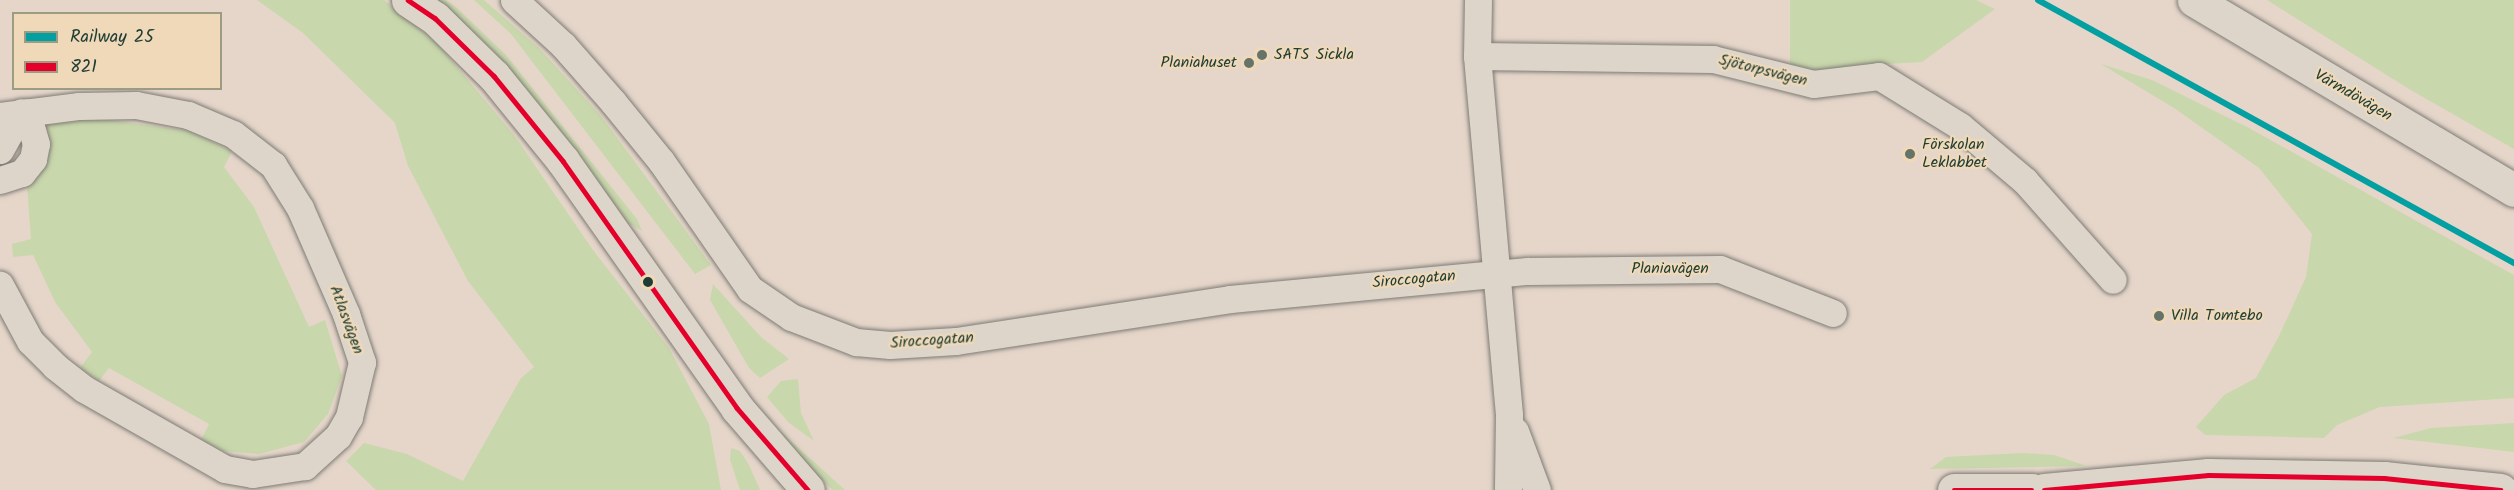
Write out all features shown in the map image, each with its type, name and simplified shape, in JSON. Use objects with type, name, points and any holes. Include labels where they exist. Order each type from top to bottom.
[{"type":"main road","points":[[408,0],[435,18],[494,76],[562,161],[736,408],[808,490]]},
{"type":"main road","name":"Värmdövägen","points":[[2194,0],[2514,190]]},
{"type":"main road","points":[[2044,490],[2208,475],[2384,478],[2500,490]]},
{"type":"main road","points":[[1954,490],[2032,490]]},
{"type":"street","name":"Siroccogatan","points":[[514,0],[563,45],[661,161],[750,289],[790,317],[856,342],[890,345],[956,341],[1230,299],[1498,273]]},
{"type":"street","points":[[1478,0],[1477,56],[1509,415],[1508,490]]},
{"type":"street","name":"Sjötorpsvägen","points":[[1477,56],[1713,59],[1813,84],[1879,76],[1960,126],[2025,181],[2113,280]]},
{"type":"street","name":"Atlasvägen","points":[[0,285],[30,341],[55,366],[94,395],[225,469],[253,474],[305,466],[338,436],[349,417],[362,362],[346,314],[300,208],[273,165],[233,134],[188,115],[136,105],[16,113]]},
{"type":"street","points":[[0,150],[16,113]]},
{"type":"street","points":[[0,180],[22,173],[33,159],[36,144],[16,113]]},
{"type":"street","name":"Planiavägen","points":[[1498,273],[1720,269],[1833,313]]},
{"type":"street","points":[[1509,415],[1537,490]]},
{"type":"green space","points":[[257,0],[384,0],[435,41],[514,135],[593,250],[669,348],[709,424],[721,490],[376,490],[346,461],[364,443],[407,454],[463,481],[521,378],[534,367],[468,281],[408,166],[395,123],[303,33]]},
{"type":"green space","points":[[435,0],[446,0],[457,8],[506,55],[637,219],[642,231],[626,222]]},
{"type":"green space","points":[[474,0],[484,0],[540,49],[601,116],[711,265],[695,274],[511,34]]},
{"type":"green space","points":[[1790,0],[1976,0],[1995,9],[1922,62],[1867,65],[1820,75],[1790,70]]},
{"type":"green space","points":[[2267,0],[2514,0],[2514,149],[2409,89]]},
{"type":"green space","points":[[2101,64],[2152,80],[2249,128],[2514,275],[2514,398],[2380,407],[2337,425],[2324,438],[2205,435],[2196,427],[2224,395],[2256,378],[2279,336],[2306,277],[2312,234],[2259,168],[2174,108]]},
{"type":"green space","points":[[89,117],[189,131],[232,151],[224,167],[254,207],[309,327],[325,320],[342,376],[328,414],[304,442],[259,454],[223,451],[201,440],[209,424],[109,368],[99,381],[80,368],[92,352],[55,302],[33,255],[13,257],[12,244],[31,239],[27,185],[47,160],[45,123]]},
{"type":"green space","points":[[713,284],[761,337],[789,359],[760,378],[749,368],[710,300]]},
{"type":"green space","points":[[798,379],[801,413],[814,441],[788,422],[767,397],[781,381]]},
{"type":"green space","points":[[755,402],[770,422],[845,490],[833,490],[778,443],[753,412]]},
{"type":"green space","points":[[2514,423],[2514,452],[2393,438],[2431,428]]},
{"type":"green space","points":[[731,448],[740,451],[760,490],[740,490],[730,460]]},
{"type":"green space","points":[[2023,453],[2054,455],[2087,466],[1930,469],[1946,457]]},
{"type":"rail line","name":"25","points":[[2038,0],[2514,263]]},
{"type":"transit line","name":"821","points":[[408,0],[435,18],[494,76],[563,161],[737,408],[808,490]]},
{"type":"transit line","name":"821","points":[[2044,490],[2208,475],[2384,478],[2500,490]]},
{"type":"transit line","name":"821","points":[[1954,490],[2032,490]]},
{"type":"place","name":"SATS Sickla","points":[[1262,55]]},
{"type":"place","name":"Planiahuset","points":[[1249,63]]},
{"type":"place","name":"Förskolan Leklabbet","points":[[1910,154]]},
{"type":"place","name":"Villa Tomtebo","points":[[2159,316]]}]
